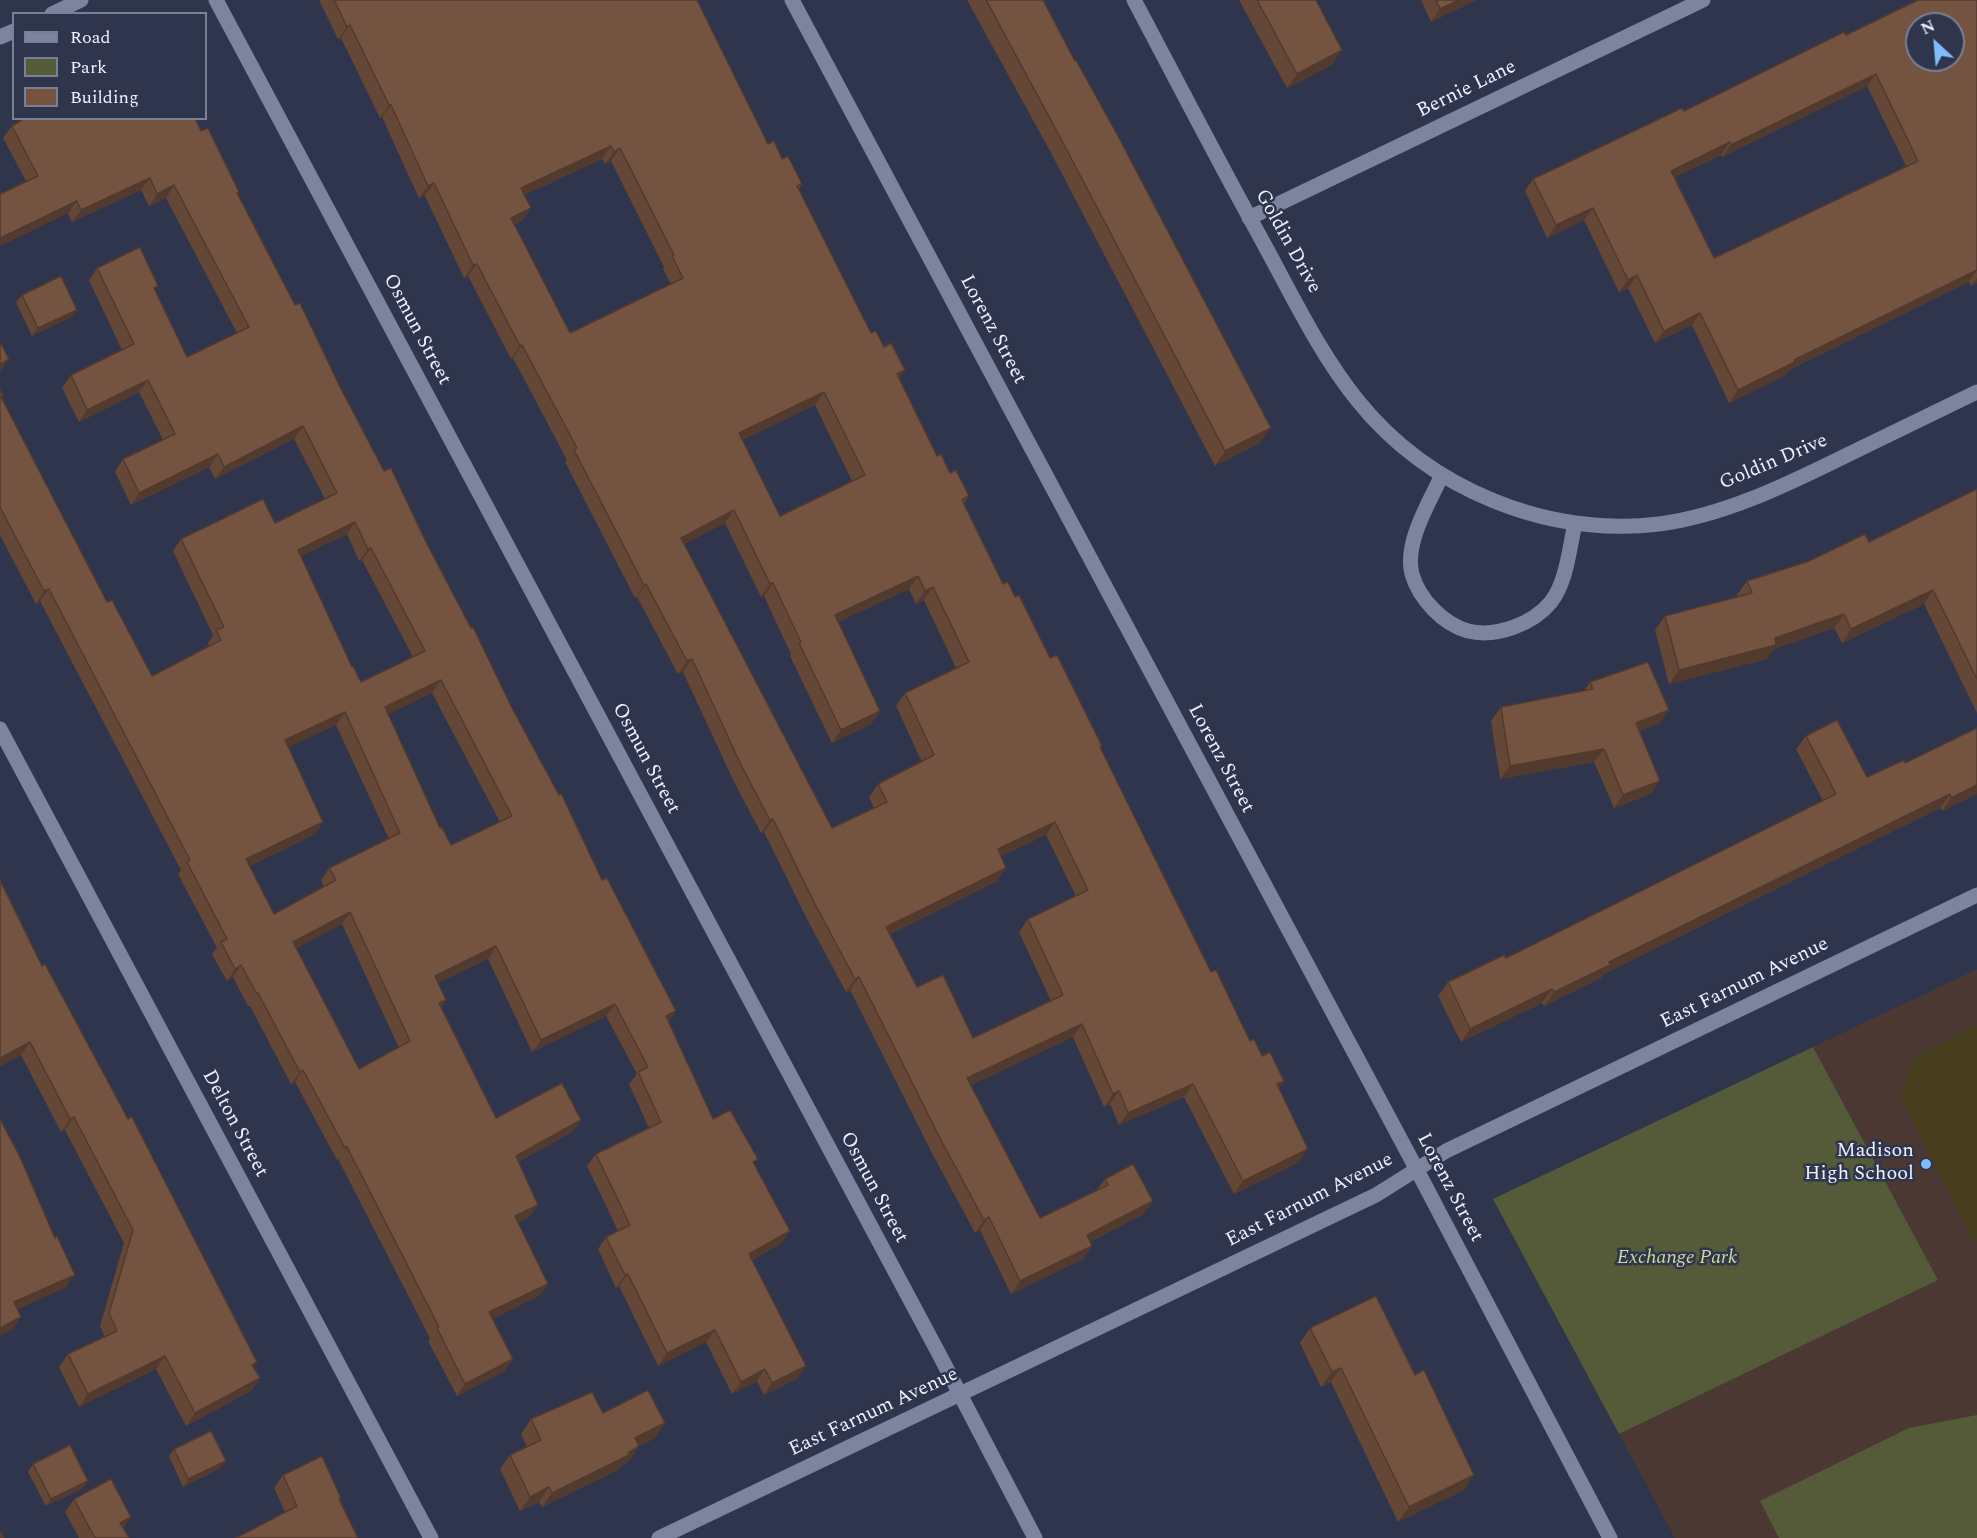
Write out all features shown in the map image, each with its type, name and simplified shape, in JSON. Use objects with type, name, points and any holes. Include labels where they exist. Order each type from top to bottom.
[{"type":"street","points":[[56,12],[81,0]]},
{"type":"street","name":"Osmun Street","points":[[216,0],[1035,1538]]},
{"type":"street","name":"Lorenz Street","points":[[792,0],[1417,1170],[1610,1538]]},
{"type":"street","name":"Goldin Drive","points":[[1134,0],[1249,218],[1343,382],[1360,403],[1407,451],[1442,475],[1519,512],[1575,524],[1605,527],[1661,524],[1707,513],[1778,489],[1977,392]]},
{"type":"street","name":"Bernie Lane","points":[[1249,218],[1703,0]]},
{"type":"street","points":[[1442,475],[1422,516],[1411,551],[1412,573],[1420,594],[1436,611],[1448,621],[1468,631],[1491,633],[1515,627],[1534,617],[1551,602],[1562,581],[1575,524]]},
{"type":"street","name":"Delton Street","points":[[0,729],[431,1538]]},
{"type":"street","name":"East Farnum Avenue","points":[[659,1538],[1376,1195],[1446,1151],[1977,896]]},
{"type":"shaded area","name":"Madison High School","points":[[1977,969],[1977,1538],[1675,1538],[1619,1434],[1938,1280],[1813,1047]]},
{"type":"green space","name":"Exchange Park","points":[[1813,1047],[1938,1280],[1619,1434],[1493,1199]]},
{"type":"green space","points":[[1977,1415],[1977,1538],[1779,1538],[1760,1501],[1909,1428]]},
{"type":"sand","points":[[1977,1026],[1977,1241],[1974,1242],[1901,1098],[1913,1057]]},
{"type":"building","points":[[334,0],[697,0],[768,144],[774,141],[782,159],[788,156],[802,184],[797,186],[871,333],[876,331],[884,347],[891,343],[905,370],[897,374],[937,456],[941,454],[950,473],[956,470],[969,496],[962,500],[1003,584],[1008,582],[1015,597],[1019,595],[1050,658],[1057,655],[1211,972],[1216,970],[1250,1041],[1254,1039],[1262,1056],[1270,1052],[1284,1081],[1277,1084],[1308,1149],[1243,1181],[1193,1084],[1128,1113],[1119,1091],[1113,1094],[1082,1024],[967,1078],[1040,1218],[1108,1185],[1105,1179],[1133,1164],[1153,1201],[1087,1235],[1092,1246],[1020,1281],[989,1217],[984,1220],[859,977],[855,979],[773,819],[770,820],[743,769],[692,659],[687,661],[646,584],[644,585],[574,450],[577,448],[477,264],[473,265],[434,183],[428,186],[391,105],[350,25],[347,27]],"holes":[[[611,146],[614,152],[620,148],[674,255],[672,256],[683,278],[570,333],[511,218],[531,208],[521,188]],[[824,392],[865,475],[780,516],[739,433]],[[734,510],[770,584],[773,583],[841,730],[880,711],[835,615],[918,576],[925,591],[933,587],[969,662],[905,693],[934,755],[878,784],[887,802],[832,828],[681,538]],[[1055,822],[1088,890],[1028,919],[1063,995],[973,1038],[943,975],[917,987],[886,927],[1006,868],[998,849]]]},
{"type":"building","points":[[986,0],[1043,0],[1119,138],[1271,428],[1225,451]]},
{"type":"building","points":[[1257,0],[1316,0],[1342,50],[1297,74]]},
{"type":"building","points":[[1436,0],[1459,0],[1440,9]]},
{"type":"building","points":[[1918,0],[1977,0],[1977,270],[1738,390],[1700,313],[1664,331],[1637,275],[1628,280],[1593,208],[1556,225],[1533,179],[1682,108],[1684,111],[1844,32],[1846,35]],"holes":[[[1876,74],[1918,161],[1714,258],[1671,171],[1730,142],[1731,145]]]},
{"type":"building","points":[[22,120],[196,120],[201,131],[208,128],[239,192],[237,193],[295,305],[300,303],[384,471],[391,468],[426,542],[471,628],[473,627],[513,710],[559,795],[561,793],[602,880],[607,878],[676,1011],[666,1016],[713,1119],[730,1110],[758,1159],[753,1162],[790,1231],[749,1254],[806,1366],[772,1383],[765,1369],[741,1382],[715,1330],[667,1353],[628,1274],[625,1275],[606,1237],[630,1225],[596,1154],[661,1122],[638,1072],[648,1067],[615,1004],[541,1040],[496,946],[435,976],[446,1000],[439,1003],[496,1118],[562,1083],[581,1120],[516,1156],[538,1205],[515,1216],[548,1284],[489,1312],[513,1359],[465,1384],[437,1328],[439,1327],[347,1147],[345,1148],[303,1070],[300,1072],[241,965],[235,969],[221,942],[227,939],[187,862],[190,860],[49,589],[44,591],[0,507],[0,389],[3,396],[1,397],[107,602],[112,600],[152,676],[221,640],[216,630],[224,627],[181,539],[263,499],[275,523],[337,493],[303,426],[224,467],[218,454],[139,493],[123,459],[175,434],[148,380],[87,410],[71,375],[134,344],[97,268],[140,247],[158,286],[154,288],[187,357],[249,327],[174,185],[157,194],[150,178],[81,210],[77,201],[0,238],[0,194],[38,176],[12,126]],"holes":[[[355,522],[425,651],[361,682],[298,550]],[[441,680],[512,816],[451,845],[442,827],[440,828],[385,707]],[[345,712],[400,833],[329,868],[336,880],[274,914],[246,859],[323,822],[285,740]],[[350,912],[410,1041],[359,1069],[293,942]]]},
{"type":"building","points":[[61,276],[77,310],[38,328],[22,295]]},
{"type":"building","points":[[0,342],[9,359],[0,364]]},
{"type":"building","points":[[1977,489],[1977,679],[1933,590],[1851,629],[1844,614],[1775,638],[1776,645],[1679,670],[1665,616],[1752,593],[1747,581],[1809,561],[1865,534],[1869,542]]},
{"type":"building","points":[[1648,662],[1669,710],[1636,723],[1660,781],[1623,795],[1604,749],[1510,766],[1501,707],[1593,689],[1590,682]]},
{"type":"building","points":[[1837,720],[1867,777],[1904,760],[1905,763],[1977,728],[1977,785],[1951,798],[1950,794],[1609,962],[1610,965],[1554,992],[1552,989],[1470,1029],[1448,982],[1504,955],[1506,958],[1836,794],[1806,736]]},
{"type":"building","points":[[0,880],[42,966],[45,964],[128,1119],[132,1117],[257,1362],[252,1365],[260,1378],[195,1413],[165,1356],[88,1394],[68,1354],[117,1331],[109,1313],[133,1230],[74,1117],[70,1119],[30,1042],[0,1058]]},
{"type":"building","points":[[0,1119],[20,1157],[55,1238],[57,1236],[75,1275],[14,1302],[21,1317],[0,1328]]},
{"type":"building","points":[[1376,1296],[1415,1375],[1424,1370],[1474,1475],[1409,1507],[1341,1368],[1332,1372],[1310,1328]]},
{"type":"building","points":[[648,1390],[665,1423],[635,1438],[639,1446],[628,1453],[629,1455],[552,1493],[549,1487],[530,1497],[510,1455],[541,1440],[531,1419],[592,1392],[603,1413]]},
{"type":"building","points":[[211,1431],[226,1461],[188,1479],[174,1449]]},
{"type":"building","points":[[70,1445],[88,1481],[51,1499],[33,1464]]},
{"type":"building","points":[[322,1456],[358,1538],[236,1538],[297,1506],[283,1475]]},
{"type":"building","points":[[111,1479],[131,1517],[120,1523],[129,1538],[95,1538],[74,1499]]},
{"type":"place","name":"Madison High School","points":[[1926,1164]]}]
